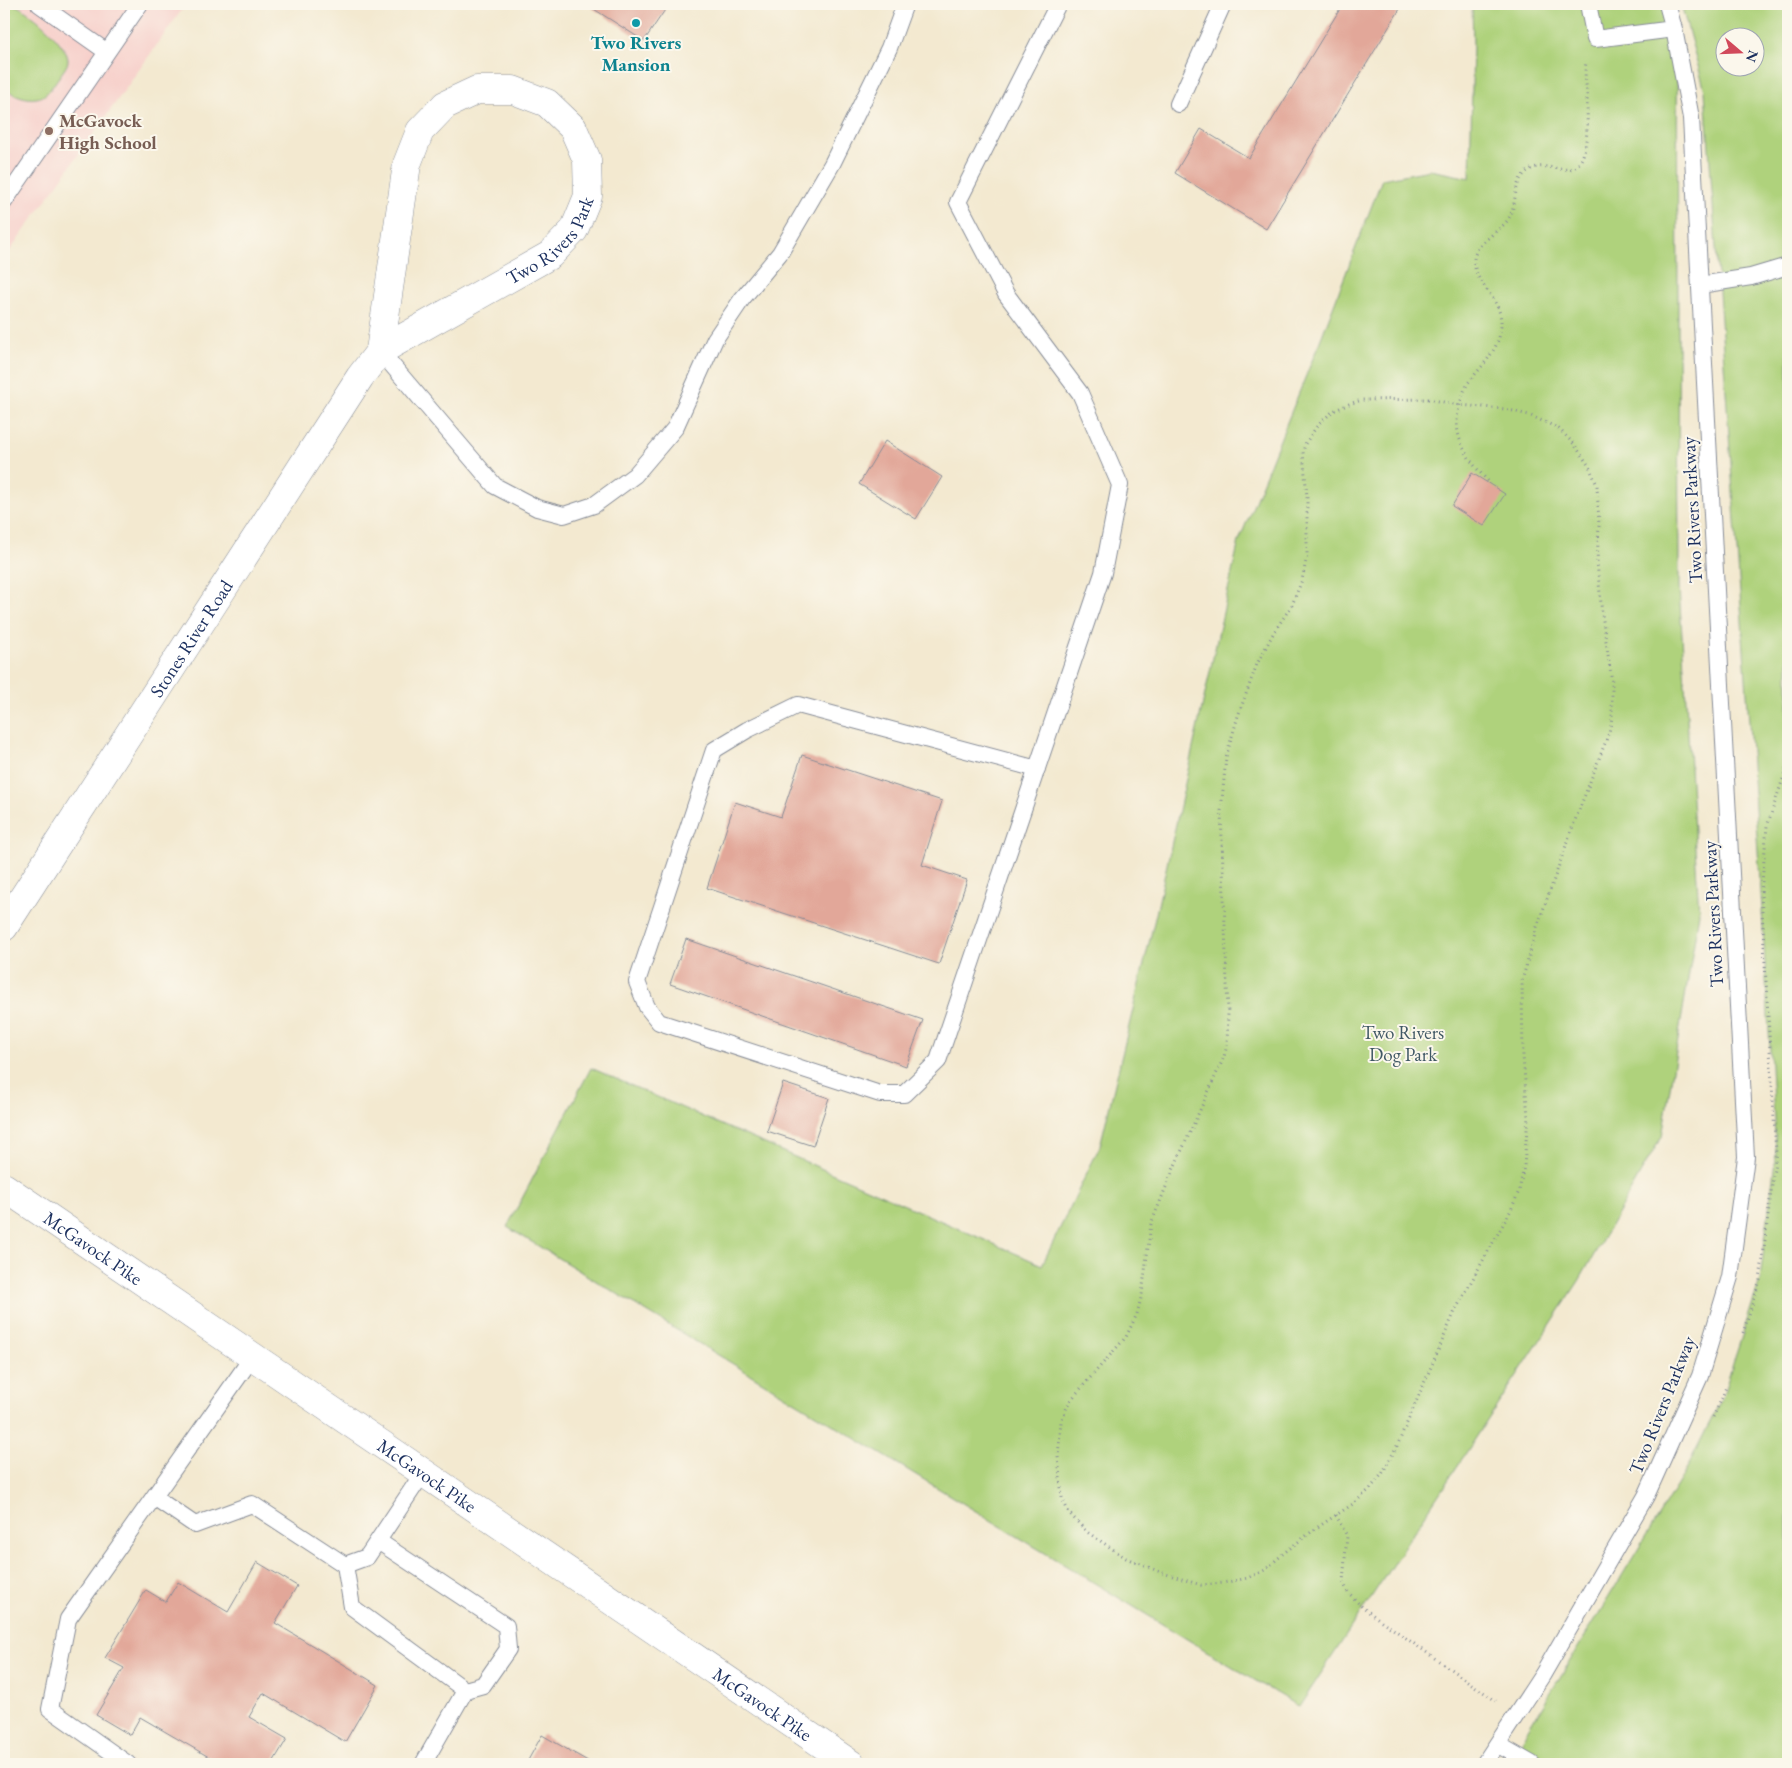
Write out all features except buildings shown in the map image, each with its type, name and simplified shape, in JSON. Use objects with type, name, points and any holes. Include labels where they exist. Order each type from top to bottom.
[{"type":"street","name":"Two Rivers Park","points":[[478,90],[513,90],[547,102],[573,128],[587,160],[588,196],[574,230],[550,256],[380,350],[407,164],[420,131],[445,105],[478,90]]},
{"type":"street","name":"Stones River Road","points":[[4,928],[380,350]]},
{"type":"street","name":"McGavock Pike","points":[[4,1187],[423,1473],[835,1760]]},
{"type":"lane","points":[[39,4],[107,52]]},
{"type":"lane","points":[[4,202],[140,4]]},
{"type":"lane","points":[[380,350],[495,486],[537,508],[564,515],[594,505],[635,475],[675,428],[715,339],[742,299],[780,253],[832,164],[889,48],[905,4]]},
{"type":"lane","points":[[1036,769],[798,704],[747,730],[714,750],[636,982],[647,1007],[659,1022],[880,1094],[904,1094],[938,1061],[1103,573],[1120,485],[1080,393],[1006,294],[958,202],[1058,4]]},
{"type":"lane","points":[[1178,104],[1223,4]]},
{"type":"lane","points":[[1588,4],[1595,39],[1674,29]]},
{"type":"lane","name":"Two Rivers Parkway","points":[[1484,1764],[1543,1674],[1646,1496],[1700,1376],[1730,1277],[1746,1157],[1691,118],[1674,29],[1667,4]]},
{"type":"lane","points":[[1700,285],[1751,277],[1788,266]]},
{"type":"lane","points":[[128,1764],[50,1710],[68,1619],[252,1356]]},
{"type":"lane","points":[[345,1565],[367,1557],[423,1473]]},
{"type":"lane","points":[[154,1497],[195,1525],[252,1504],[345,1565],[352,1606],[466,1689]]},
{"type":"lane","points":[[378,1540],[506,1626],[508,1648],[482,1685],[466,1689],[423,1764]]},
{"type":"lane","points":[[1497,1744],[1532,1764]]},
{"type":"path","points":[[1488,481],[1462,447],[1456,420],[1459,405],[1468,384],[1494,353],[1501,325],[1500,312],[1495,300],[1474,266],[1476,250],[1498,231],[1511,214],[1518,184],[1522,176],[1536,167],[1543,166],[1568,170],[1577,166],[1581,160],[1586,133],[1587,93],[1585,65],[1595,39]]},
{"type":"path","points":[[1428,399],[1459,405],[1505,409],[1529,415],[1558,428],[1574,444],[1589,466],[1597,485],[1599,525],[1597,562],[1612,682],[1612,716],[1609,733],[1537,927],[1522,981],[1523,1058],[1528,1117],[1524,1166],[1519,1191],[1511,1210],[1455,1311],[1398,1444],[1382,1474],[1370,1489],[1336,1515],[1285,1552],[1266,1570],[1248,1578],[1223,1584],[1201,1585],[1163,1573],[1126,1558],[1087,1532],[1068,1513],[1062,1498],[1058,1457],[1061,1422],[1069,1402],[1126,1337],[1137,1314],[1142,1294],[1151,1224],[1224,1056],[1227,1045],[1228,1014],[1221,811],[1226,757],[1238,716],[1257,664],[1274,632],[1292,605],[1302,580],[1307,556],[1307,497],[1303,452],[1305,444],[1318,426],[1333,412],[1362,400],[1428,399]]},
{"type":"path","points":[[1336,1515],[1347,1536],[1343,1582],[1348,1592],[1363,1608],[1516,1715]]},
{"type":"shaded area","name":"McGavock High School","points":[[4,4],[186,4],[4,259]]},
{"type":"green space","points":[[4,4],[18,7],[36,19],[54,36],[66,53],[68,62],[66,67],[47,93],[37,98],[25,98],[4,88]]},
{"type":"green space","name":"Two Rivers Dog Park","points":[[1472,4],[1663,4],[1677,41],[1679,587],[1699,913],[1662,1136],[1579,1281],[1299,1707],[507,1227],[591,1068],[1042,1265],[1100,1146],[1156,914],[1239,541],[1320,341],[1382,179],[1430,170],[1470,178]]},
{"type":"green space","points":[[1681,4],[1788,4],[1788,1764],[1507,1764],[1684,1474],[1722,1398],[1760,1280],[1776,1153],[1761,894],[1705,91]]},
{"type":"place","name":"Two Rivers Mansion","points":[[636,23]]},
{"type":"place","name":"McGavock High School","points":[[49,131]]}]
